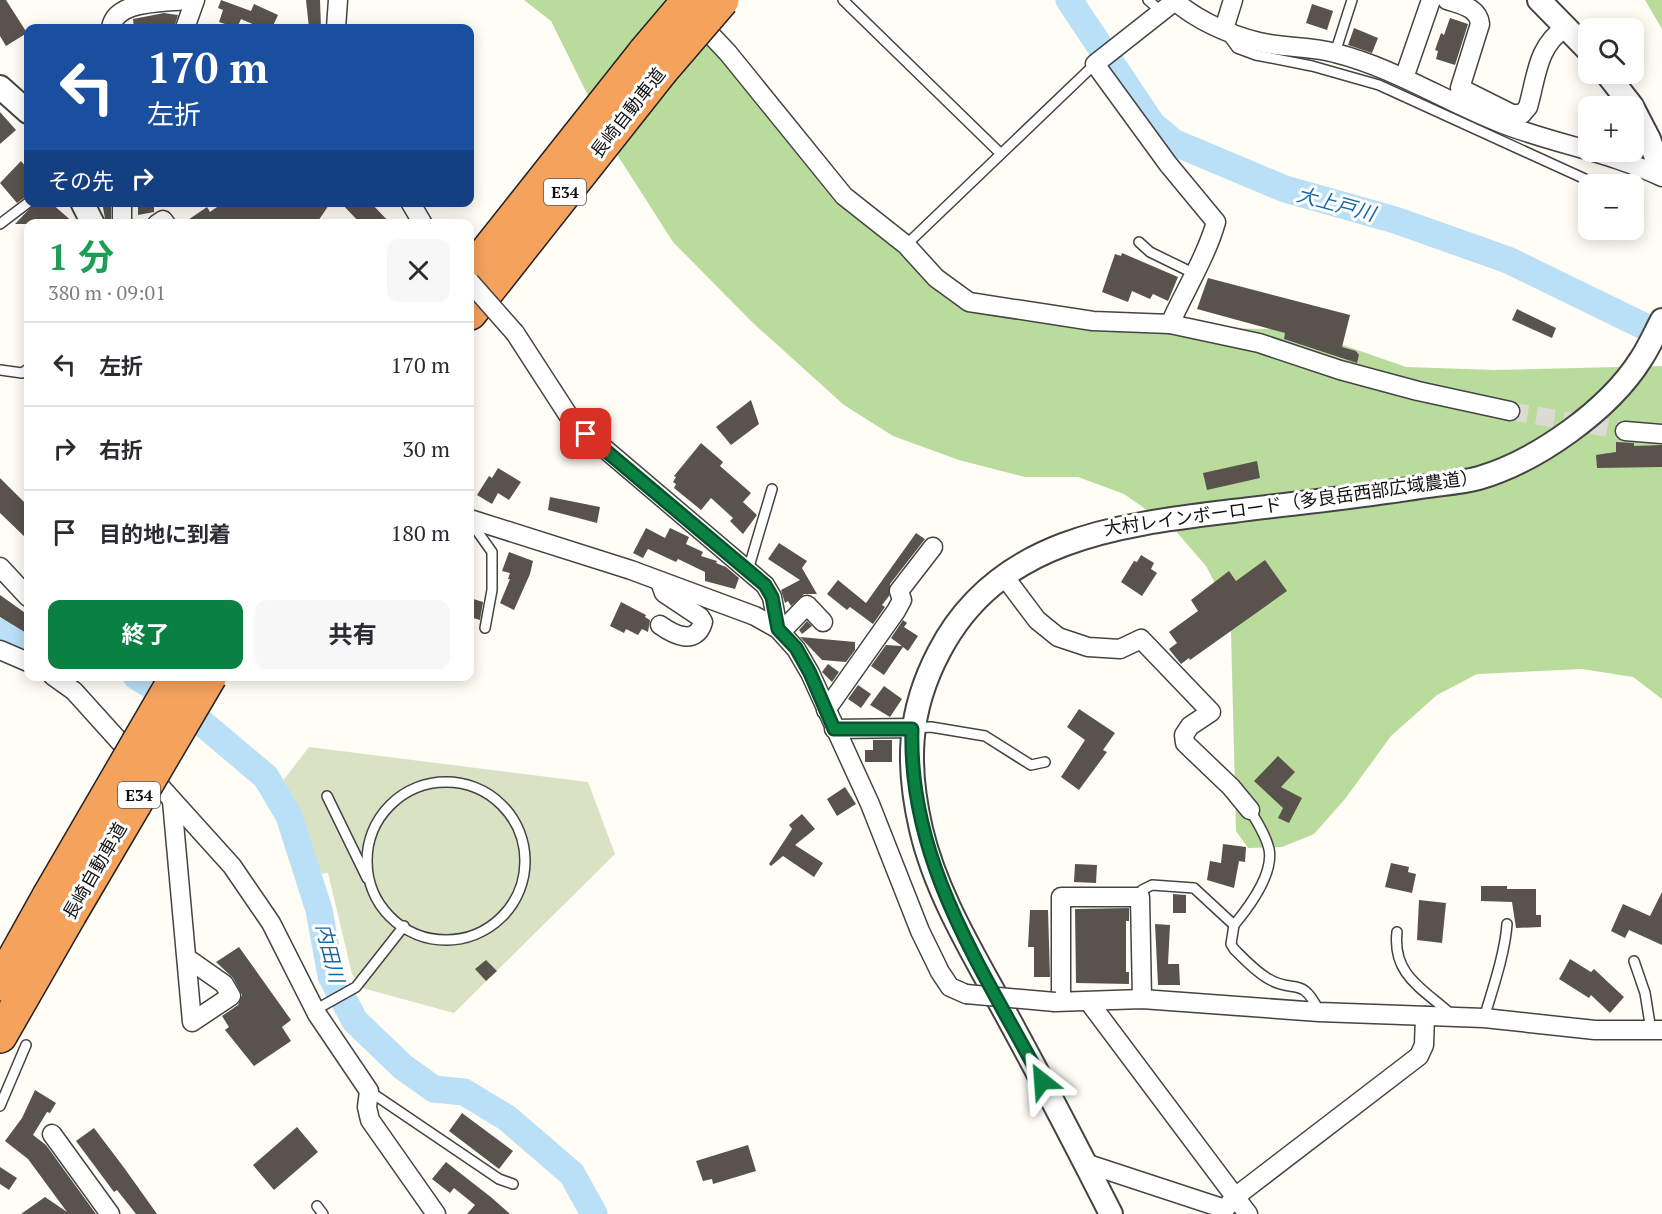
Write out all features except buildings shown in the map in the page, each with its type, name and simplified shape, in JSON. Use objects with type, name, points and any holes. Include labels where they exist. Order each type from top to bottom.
[{"type":"highway","name":"長崎自動車道","points":[[474,307],[653,61],[688,0]]},
{"type":"highway","name":"長崎自動車道","points":[[474,268],[653,61],[722,0]]},
{"type":"highway","name":"長崎自動車道","points":[[13,1041],[60,905],[174,681]]},
{"type":"highway","name":"長崎自動車道","points":[[0,984],[60,905],[207,681]]},
{"type":"street","points":[[111,24],[120,14],[144,2],[184,0]]},
{"type":"street","points":[[186,24],[195,0]]},
{"type":"street","points":[[336,24],[338,0]]},
{"type":"street","points":[[677,0],[728,53],[844,196],[906,245],[936,278],[969,302],[1093,321],[1170,324],[1259,344],[1340,370],[1418,391],[1510,411]]},
{"type":"street","points":[[1224,29],[1233,0]]},
{"type":"street","points":[[1404,78],[1431,0]]},
{"type":"street","points":[[1447,0],[1474,10],[1479,16],[1480,24],[1460,88],[1512,114],[1522,114],[1528,107],[1544,47],[1554,35],[1566,27]]},
{"type":"street","points":[[1539,0],[1578,40]]},
{"type":"street","points":[[1170,324],[1193,273],[1209,247],[1216,222],[1168,164],[1095,64],[1139,30],[1165,3],[1212,25],[1259,42],[1335,53],[1404,78],[1501,123],[1567,146],[1638,165],[1662,176]]},
{"type":"street","points":[[1615,84],[1624,96]]},
{"type":"street","points":[[0,87],[24,108]]},
{"type":"street","points":[[1644,134],[1662,176]]},
{"type":"street","points":[[474,287],[515,333],[572,422],[765,585],[772,597],[780,630]]},
{"type":"street","name":"大村レインボーロード（多良岳西部広域農道）","points":[[1111,1214],[959,928],[922,832],[913,787],[912,729],[925,678],[952,627],[982,593],[1004,576],[1037,555],[1096,532],[1119,527],[1394,492],[1479,478],[1520,461],[1550,444],[1604,404],[1640,361],[1662,320]]},
{"type":"street","points":[[1625,430],[1662,434]]},
{"type":"street","points":[[474,521],[659,580],[755,616],[780,630],[796,648],[870,804],[935,963],[950,987],[966,994],[1089,1002],[1142,999],[1319,1012],[1484,1018],[1595,1030],[1656,1030]]},
{"type":"street","points":[[826,710],[896,611],[902,600],[899,591],[933,547]]},
{"type":"street","points":[[0,567],[24,593]]},
{"type":"street","points":[[1004,576],[1037,620],[1058,637],[1088,646],[1120,649],[1141,639],[1211,712],[1190,726],[1184,735],[1185,743],[1231,787],[1250,810]]},
{"type":"street","points":[[659,580],[664,593],[700,617],[703,622],[696,635],[689,638],[678,636],[660,625]]},
{"type":"street","points":[[780,630],[807,605],[823,622]]},
{"type":"street","points":[[0,650],[24,660]]},
{"type":"street","points":[[60,681],[74,691],[232,866],[271,923],[369,1091],[367,1107],[370,1120],[436,1214]]},
{"type":"street","points":[[834,729],[912,729]]},
{"type":"street","points":[[172,801],[187,958]]},
{"type":"street","points":[[1058,1001],[1061,897],[1140,897],[1142,999]]},
{"type":"street","points":[[1089,1002],[1248,1214]]},
{"type":"street","points":[[1085,1163],[1225,1209],[1235,1197],[1419,1056],[1424,1045],[1425,1016]]},
{"type":"street","points":[[51,1134],[117,1212]]},
{"type":"lane","points":[[843,0],[1000,153]]},
{"type":"lane","points":[[1335,53],[1352,0]]},
{"type":"lane","points":[[1224,29],[1237,48],[1379,85],[1578,176]]},
{"type":"lane","points":[[906,245],[1095,64]]},
{"type":"lane","points":[[0,224],[24,206]]},
{"type":"lane","points":[[1139,243],[1150,252],[1193,273]]},
{"type":"lane","points":[[0,370],[24,372]]},
{"type":"lane","points":[[748,570],[772,489]]},
{"type":"lane","points":[[474,526],[492,552],[492,590],[484,627]]},
{"type":"lane","points":[[912,729],[931,727],[985,736],[1031,765],[1045,762]]},
{"type":"lane","points":[[455,781],[467,782],[509,811],[518,822],[527,872],[525,882],[497,922],[485,932],[439,941],[426,940],[404,926],[383,911],[374,899],[366,853],[369,839],[397,798],[408,790],[455,781]]},
{"type":"lane","points":[[327,796],[372,887]]},
{"type":"lane","points":[[1250,810],[1266,841],[1269,862],[1263,881],[1234,925],[1231,944],[1266,978],[1279,984],[1299,986],[1307,990],[1319,1012]]},
{"type":"lane","points":[[1140,897],[1142,890],[1152,885],[1194,888],[1234,925]]},
{"type":"lane","points":[[1484,1018],[1498,962],[1505,948],[1507,924]]},
{"type":"lane","points":[[320,1008],[356,987],[404,926]]},
{"type":"lane","points":[[1397,932],[1395,950],[1408,978],[1455,1017]]},
{"type":"lane","points":[[1635,961],[1656,1030]]},
{"type":"lane","points":[[0,1106],[13,1041]]},
{"type":"lane","points":[[369,1091],[499,1179],[513,1184]]},
{"type":"green space","points":[[524,0],[666,0],[765,108],[918,251],[979,297],[1187,328],[1280,329],[1343,345],[1406,367],[1495,370],[1662,366],[1662,699],[1633,677],[1582,669],[1477,674],[1437,695],[1391,736],[1345,799],[1314,834],[1282,847],[1248,848],[1236,831],[1231,632],[1224,600],[1206,566],[1174,529],[1124,494],[1078,477],[1025,477],[959,460],[893,436],[844,405],[753,323],[673,242],[618,156],[551,21]]},
{"type":"green space","points":[[1645,0],[1662,0],[1662,29]]},
{"type":"green space","points":[[309,747],[588,782],[615,854],[454,1013],[362,988],[352,974],[328,873],[319,874],[282,782]]},
{"type":"waterway","name":"大上戸川","points":[[1069,0],[1152,124],[1173,142],[1285,189],[1395,220],[1508,260],[1662,335]]},
{"type":"waterway","name":"内田川","points":[[0,632],[24,647]]},
{"type":"waterway","name":"内田川","points":[[144,681],[176,701],[266,777],[289,816],[319,910],[331,976],[355,1021],[403,1067],[434,1089],[464,1092],[507,1118],[572,1174],[594,1214]]},
{"type":"tunnel","points":[[1510,411],[1625,431]]},
{"type":"route","points":[[586,434],[765,585],[772,597],[778,629],[796,648],[810,673],[834,729],[912,729],[913,787],[922,832],[939,880],[959,928],[1042,1081]]}]
